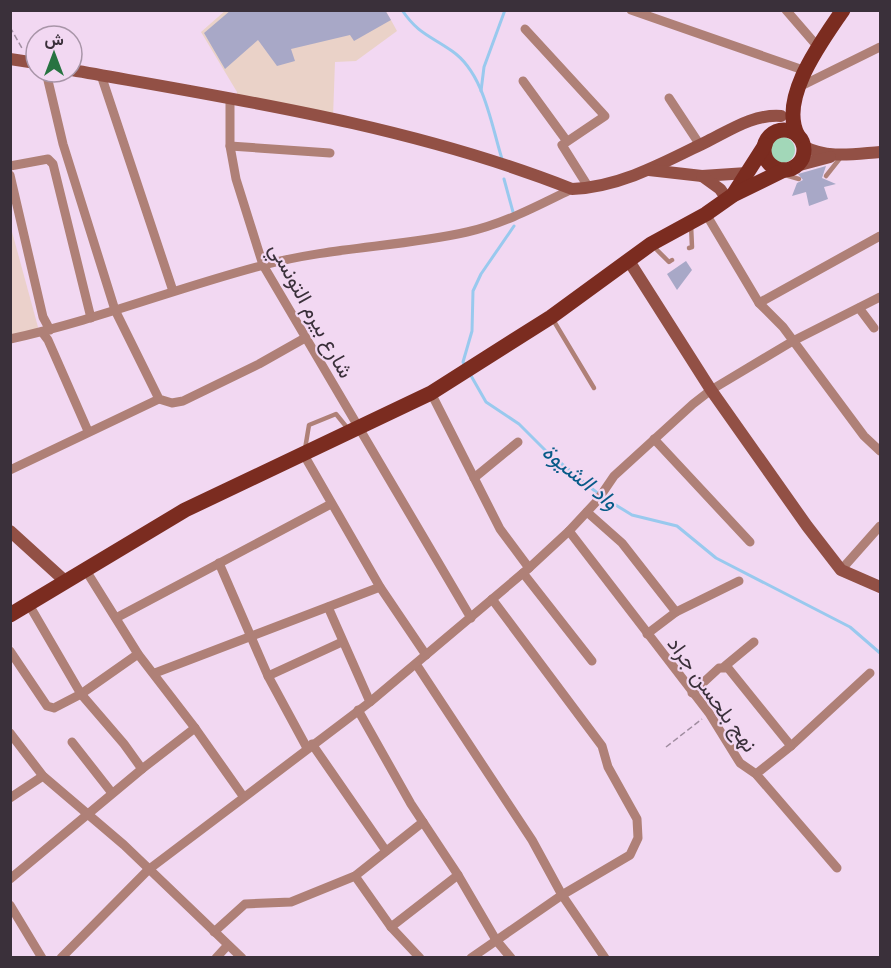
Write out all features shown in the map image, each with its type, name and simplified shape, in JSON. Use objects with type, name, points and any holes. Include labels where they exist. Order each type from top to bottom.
[{"type":"main road","points":[[730,197],[768,140],[797,92],[818,47],[843,10]]},
{"type":"main road","points":[[10,615],[185,510],[431,393],[551,317],[651,244],[691,220],[706,214],[730,197],[790,172],[803,155],[792,121],[797,92]]},
{"type":"main road","points":[[790,172],[768,162],[764,151],[768,140],[787,131],[800,141]]},
{"type":"street","points":[[631,10],[806,71]]},
{"type":"street","points":[[786,10],[818,47]]},
{"type":"street","points":[[525,28],[605,116],[566,140],[562,146],[589,188]]},
{"type":"street","points":[[797,92],[880,47]]},
{"type":"street","points":[[84,72],[230,98],[445,147],[572,189],[589,188],[649,170],[758,117],[781,116]]},
{"type":"street","points":[[101,75],[173,291]]},
{"type":"street","points":[[523,81],[566,140]]},
{"type":"street","points":[[49,84],[63,144],[115,310],[159,399]]},
{"type":"street","name":"شارع بيرم التونسي","points":[[230,98],[230,146],[239,190],[263,265],[355,431],[471,618]]},
{"type":"street","points":[[669,98],[700,145]]},
{"type":"street","points":[[800,141],[817,154],[880,152]]},
{"type":"street","points":[[230,146],[330,153]]},
{"type":"street","points":[[790,172],[840,155]]},
{"type":"street","points":[[10,166],[48,159],[54,164],[91,318]]},
{"type":"street","points":[[649,170],[702,176],[747,173]]},
{"type":"street","points":[[10,175],[48,340],[88,431]]},
{"type":"street","points":[[702,176],[730,197]]},
{"type":"street","points":[[10,339],[91,318],[263,265],[317,253],[469,231],[521,213],[572,189]]},
{"type":"street","points":[[706,214],[759,303],[793,341],[864,436],[880,451]]},
{"type":"street","points":[[759,303],[880,236]]},
{"type":"street","points":[[629,261],[711,390],[807,526],[841,570],[880,587]]},
{"type":"street","points":[[61,957],[148,870],[370,702],[526,571],[587,512],[614,476],[711,390],[793,341],[880,297]]},
{"type":"street","points":[[859,308],[874,328]]},
{"type":"street","points":[[10,470],[159,399],[172,403],[183,401],[259,364],[305,338]]},
{"type":"street","points":[[431,393],[500,529],[526,571],[592,661]]},
{"type":"street","points":[[654,439],[750,542]]},
{"type":"street","points":[[474,478],[518,442]]},
{"type":"street","points":[[304,455],[380,587],[426,655]]},
{"type":"street","points":[[116,618],[331,504]]},
{"type":"street","points":[[587,512],[622,543],[676,612]]},
{"type":"street","points":[[841,570],[880,526]]},
{"type":"street","points":[[10,531],[65,581]]},
{"type":"street","name":"نهج بلحسن جراد","points":[[569,531],[692,693],[710,713],[740,763],[756,774],[837,868]]},
{"type":"street","points":[[219,563],[268,676],[309,746],[386,851]]},
{"type":"street","points":[[85,569],[138,654],[195,728],[243,796]]},
{"type":"street","points":[[647,634],[676,612],[739,581]]},
{"type":"street","points":[[155,674],[250,636],[354,599],[380,587]]},
{"type":"street","points":[[471,957],[562,895],[630,855],[638,838],[637,819],[608,767],[602,746],[492,599]]},
{"type":"street","points":[[27,603],[81,694],[124,744],[142,769]]},
{"type":"street","points":[[328,607],[370,702]]},
{"type":"street","points":[[268,676],[342,642]]},
{"type":"street","points":[[692,693],[754,642]]},
{"type":"street","points":[[10,651],[30,683],[50,708],[58,708],[81,694],[138,654]]},
{"type":"street","points":[[416,664],[532,840],[562,895],[605,957]]},
{"type":"street","points":[[725,666],[791,746]]},
{"type":"street","points":[[756,774],[791,746],[870,673]]},
{"type":"street","points":[[358,710],[423,822],[458,875],[496,940],[511,957]]},
{"type":"street","points":[[10,879],[195,728]]},
{"type":"street","points":[[10,733],[43,776],[89,813],[227,946],[242,957]]},
{"type":"street","points":[[72,742],[112,794]]},
{"type":"street","points":[[10,798],[43,776]]},
{"type":"street","points":[[214,932],[245,904],[291,902],[355,876],[423,822]]},
{"type":"street","points":[[391,927],[458,875]]},
{"type":"street","points":[[355,876],[391,927],[420,957]]},
{"type":"street","points":[[10,905],[42,957]]},
{"type":"street","points":[[216,957],[227,946]]},
{"type":"lane","points":[[826,176],[840,155]]},
{"type":"lane","points":[[689,248],[692,247],[691,220]]},
{"type":"lane","points":[[651,244],[669,262],[672,260]]},
{"type":"lane","points":[[551,317],[594,388]]},
{"type":"lane","points":[[304,455],[309,425],[336,414],[355,431]]},
{"type":"path","points":[[10,27],[24,49]]},
{"type":"path","points":[[666,747],[710,713]]},
{"type":"shaded area","points":[[226,10],[386,11],[397,31],[356,61],[335,62],[333,117],[237,100],[237,92],[201,32]]},
{"type":"shaded area","points":[[11,228],[38,327],[35,333],[11,338]]},
{"type":"green space","points":[[782,137],[791,141],[795,150],[791,159],[782,163],[773,159],[769,150],[773,141]]},
{"type":"building","points":[[231,10],[385,10],[391,20],[354,41],[350,35],[291,49],[295,61],[277,66],[258,40],[225,69],[204,33]]},
{"type":"building","points":[[826,166],[822,178],[836,184],[824,187],[828,199],[809,206],[806,192],[792,196],[797,183],[803,180],[798,174]]},
{"type":"building","points":[[686,261],[692,270],[677,290],[667,274]]},
{"type":"waterway","name":"واد الشيوة","points":[[402,10],[419,30],[452,51],[472,72],[485,100],[502,159]]},
{"type":"waterway","name":"واد الشيوة","points":[[481,91],[484,67],[505,10]]},
{"type":"waterway","name":"واد الشيوة","points":[[504,179],[513,212]]},
{"type":"waterway","name":"واد الشيوة","points":[[465,366],[463,362],[472,331],[473,291],[481,274],[514,226]]},
{"type":"waterway","name":"واد الشيوة","points":[[470,374],[486,402],[519,424],[546,451],[601,496],[632,515],[677,526],[716,558],[850,627],[880,653]]}]
